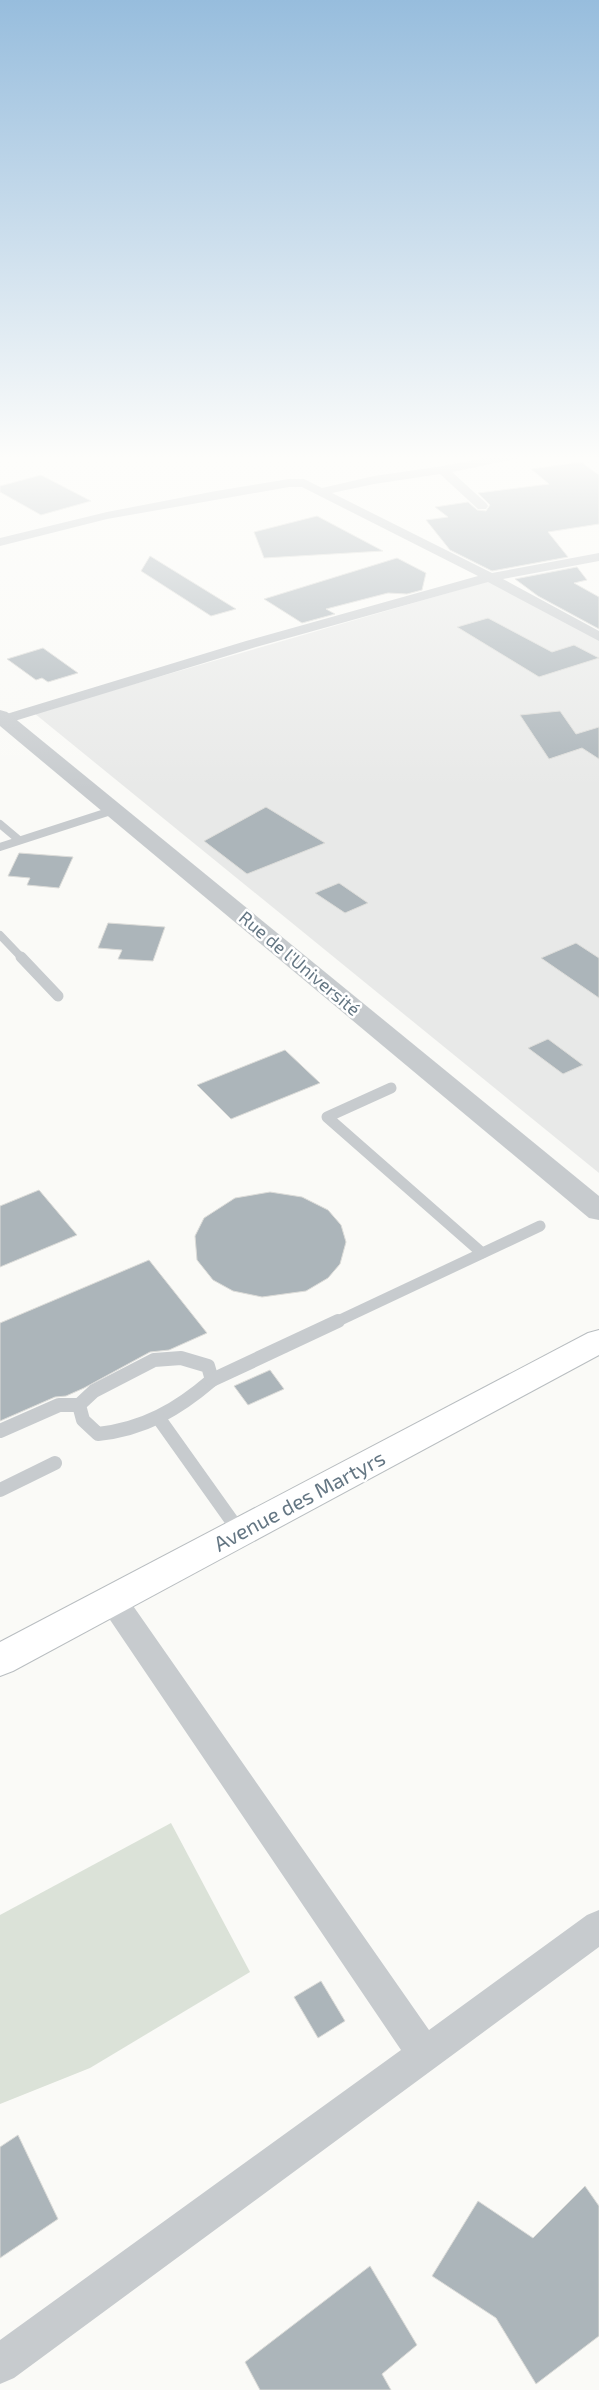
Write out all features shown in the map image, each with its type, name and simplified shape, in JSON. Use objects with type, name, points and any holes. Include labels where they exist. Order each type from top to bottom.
[{"type":"main road","name":"Avenue des Martyrs","points":[[0,1660],[599,1341]]},
{"type":"street","points":[[468,566],[599,637]]},
{"type":"street","points":[[2,718],[251,644],[490,577],[552,566]]},
{"type":"street","name":"Rue de l'Université","points":[[2,718],[599,1211]]},
{"type":"street","points":[[112,1599],[424,2053]]},
{"type":"street","points":[[0,2364],[599,1927]]},
{"type":"lane","points":[[0,847],[114,810]]},
{"type":"lane","points":[[0,824],[19,840]]},
{"type":"lane","points":[[0,936],[58,996]]},
{"type":"lane","points":[[391,1088],[327,1117],[482,1253]]},
{"type":"lane","points":[[79,1405],[84,1420],[98,1434],[114,1433],[160,1420],[189,1400],[212,1380],[540,1226]]},
{"type":"lane","points":[[0,1431],[59,1405],[79,1405],[94,1391],[154,1360],[181,1358],[208,1366],[212,1380]]},
{"type":"lane","points":[[160,1420],[240,1531]]},
{"type":"lane","points":[[0,1490],[55,1463]]},
{"type":"shaded area","points":[[493,580],[599,639],[599,1173],[34,713]]},
{"type":"shaded area","points":[[171,1823],[250,1972],[90,2068],[0,2104],[0,1915]]},
{"type":"building","points":[[144,566],[165,566],[236,609],[211,616],[141,571]]},
{"type":"building","points":[[373,566],[412,566],[426,573],[422,590],[407,594],[388,593],[326,609],[335,614],[302,623],[264,599]]},
{"type":"building","points":[[481,566],[522,566],[492,571]]},
{"type":"building","points":[[577,567],[587,580],[574,583],[599,597],[599,629],[538,596],[515,579]]},
{"type":"building","points":[[488,618],[552,652],[574,645],[599,658],[539,677],[457,627]]},
{"type":"building","points":[[43,648],[78,673],[48,682],[42,678],[36,680],[7,659]]},
{"type":"building","points":[[560,711],[576,734],[599,727],[599,759],[582,748],[549,759],[520,715]]},
{"type":"building","points":[[266,807],[325,843],[247,874],[204,841]]},
{"type":"building","points":[[19,853],[73,857],[59,888],[27,885],[30,878],[8,876]]},
{"type":"building","points":[[339,883],[368,903],[345,913],[315,893]]},
{"type":"building","points":[[108,923],[165,927],[153,961],[118,959],[122,950],[98,948]]},
{"type":"building","points":[[576,943],[599,958],[599,998],[541,958]]},
{"type":"building","points":[[548,1039],[583,1065],[563,1074],[528,1048]]},
{"type":"building","points":[[285,1050],[320,1083],[231,1119],[197,1085]]},
{"type":"building","points":[[39,1190],[77,1235],[0,1267],[0,1206]]},
{"type":"building","points":[[270,1192],[302,1197],[328,1210],[341,1225],[346,1242],[340,1264],[328,1278],[306,1291],[262,1297],[233,1291],[213,1280],[197,1260],[195,1236],[204,1218],[235,1198]]},
{"type":"building","points":[[149,1260],[207,1333],[169,1350],[150,1352],[84,1388],[66,1396],[55,1397],[0,1421],[0,1323]]},
{"type":"building","points":[[270,1370],[284,1389],[248,1405],[234,1386]]},
{"type":"building","points":[[321,1981],[345,2021],[318,2038],[294,1997]]},
{"type":"building","points":[[18,2135],[58,2219],[0,2258],[0,2147]]},
{"type":"building","points":[[585,2186],[599,2206],[599,2336],[536,2384],[496,2318],[432,2276],[478,2201],[533,2238]]},
{"type":"building","points":[[370,2266],[417,2345],[382,2374],[391,2390],[260,2390],[245,2362]]}]
